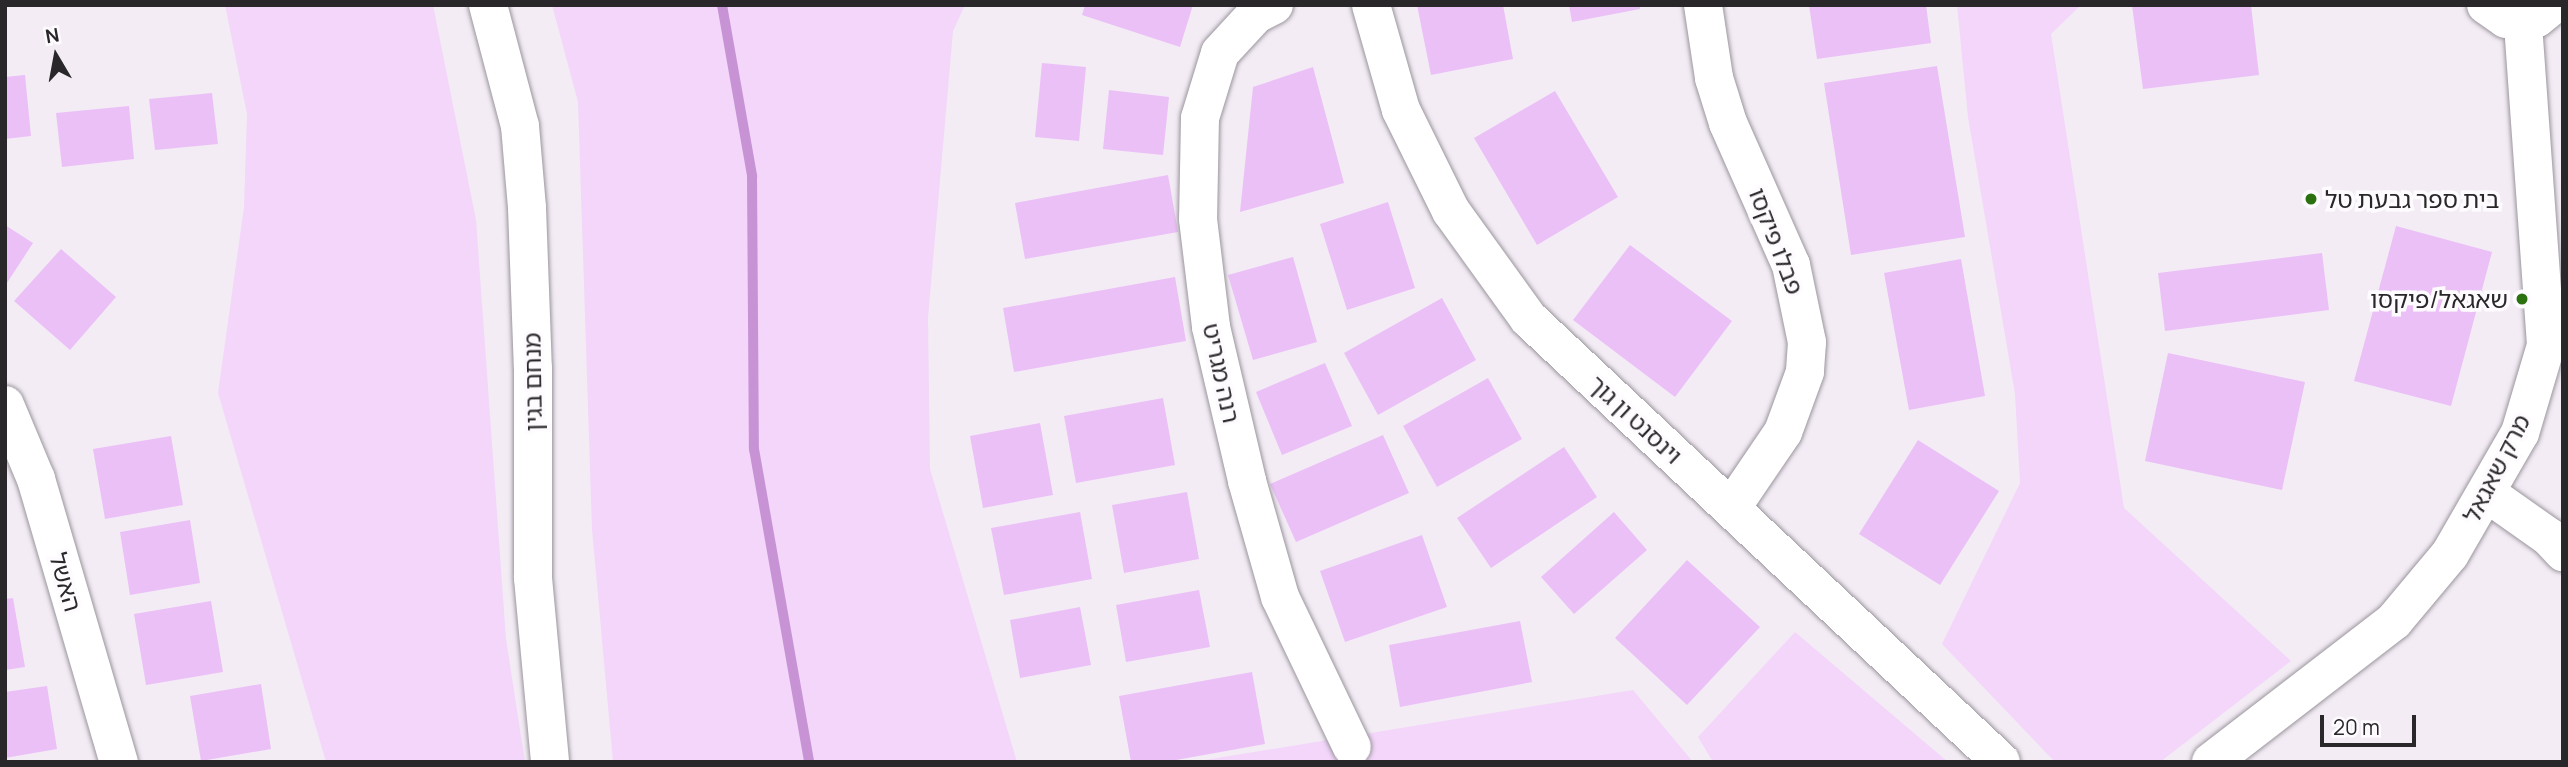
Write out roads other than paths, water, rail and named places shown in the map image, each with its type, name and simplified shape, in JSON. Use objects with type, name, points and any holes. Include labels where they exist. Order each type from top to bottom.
[{"type":"street","name":"מנחם בגין","points":[[488,5],[520,126],[527,208],[533,368],[533,578],[550,762]]},
{"type":"street","name":"רנה מגריט","points":[[1274,5],[1256,13],[1220,53],[1200,118],[1198,219],[1211,327],[1247,481],[1276,584],[1352,747]]},
{"type":"street","name":"וינסנט ון גוך","points":[[1371,5],[1401,110],[1451,211],[1529,319],[2001,762]]},
{"type":"street","name":"פבלו פיקסו","points":[[1703,5],[1714,78],[1728,123],[1791,265],[1807,342],[1805,372],[1783,432],[1731,507]]},
{"type":"street","points":[[2486,5],[2506,19],[2538,13]]},
{"type":"street","name":"מרק שאגאל","points":[[2210,762],[2394,621],[2450,554],[2488,494],[2520,433],[2546,345],[2538,13]]},
{"type":"street","name":"האשל","points":[[5,405],[36,479],[119,762]]},
{"type":"street","points":[[2488,494],[2549,537],[2563,552]]},
{"type":"waterway","points":[[722,5],[752,176],[754,449],[809,762]]},
{"type":"place","name":"בית ספר גבעת טל","points":[[2311,199]]},
{"type":"place","name":"שאגאל/פיקסו","points":[[2522,299]]}]
